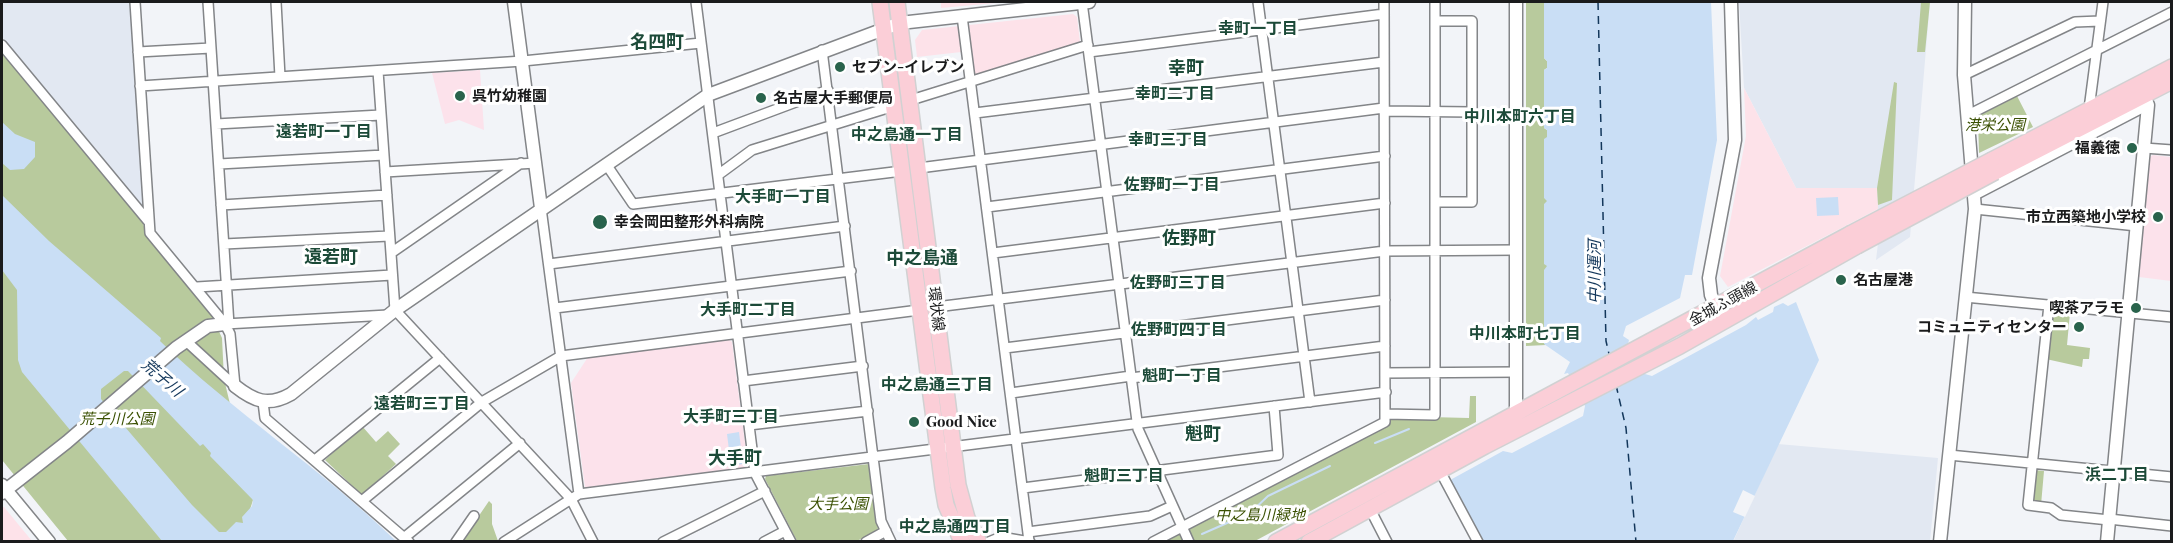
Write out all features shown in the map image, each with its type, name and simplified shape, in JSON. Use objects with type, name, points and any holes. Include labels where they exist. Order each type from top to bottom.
[{"type":"main road","name":"環状線","points":[[880,2],[937,451],[946,505],[962,542]]},
{"type":"main road","name":"環状線","points":[[897,2],[953,448],[962,502],[979,542]]},
{"type":"main road","name":"金城ふ頭線","points":[[1545,407],[1675,330],[1719,314],[1994,166],[2089,109],[2172,68]]},
{"type":"main road","name":"金城ふ頭線","points":[[1994,166],[2145,100],[2172,81]]},
{"type":"main road","name":"金城ふ頭線","points":[[1276,542],[1545,407],[1680,346],[1719,314]]},
{"type":"main road","name":"金城ふ頭線","points":[[1309,542],[1440,471],[1517,421]]},
{"type":"street","points":[[135,2],[150,233],[227,324]]},
{"type":"street","points":[[208,2],[227,324],[235,386]]},
{"type":"street","points":[[276,2],[280,77]]},
{"type":"street","points":[[514,2],[561,356],[575,497],[593,542]]},
{"type":"street","points":[[696,2],[755,473],[791,542]]},
{"type":"street","points":[[181,345],[253,400],[263,402],[281,400],[391,312],[708,94],[900,23],[1086,2],[1088,48],[1137,424],[1189,542]]},
{"type":"street","points":[[1258,2],[1310,402]]},
{"type":"street","points":[[1153,542],[1385,422],[1384,2]]},
{"type":"street","points":[[1385,414],[1435,415],[1435,2]]},
{"type":"street","points":[[1516,2],[1517,421]]},
{"type":"street","points":[[1719,314],[1711,295],[1709,278],[1735,140],[1731,2]]},
{"type":"street","points":[[1941,542],[1975,209],[1964,75],[1965,2]]},
{"type":"street","points":[[2089,109],[2103,2]]},
{"type":"street","points":[[1968,115],[2172,12]]},
{"type":"street","points":[[911,100],[1088,48],[1262,30],[1384,14]]},
{"type":"street","points":[[962,16],[1029,538]]},
{"type":"street","points":[[1435,21],[1472,21],[1473,202],[1435,202]]},
{"type":"street","points":[[1964,75],[2075,22],[2100,21]]},
{"type":"street","points":[[140,86],[523,61],[701,43]]},
{"type":"street","points":[[2,45],[148,221]]},
{"type":"street","points":[[138,52],[211,48]]},
{"type":"street","points":[[822,50],[881,521],[891,542]]},
{"type":"street","points":[[975,113],[1384,62]]},
{"type":"street","points":[[378,71],[391,253],[391,312]]},
{"type":"street","points":[[712,133],[828,90]]},
{"type":"street","points":[[1975,195],[2145,100]]},
{"type":"street","points":[[2107,542],[2144,147],[2145,100]]},
{"type":"street","points":[[718,175],[752,150],[894,106]]},
{"type":"street","points":[[919,168],[1384,109],[1472,112]]},
{"type":"street","points":[[216,124],[381,115]]},
{"type":"street","points":[[2144,147],[2172,150]]},
{"type":"street","points":[[219,164],[384,155]]},
{"type":"street","points":[[987,207],[1384,156]]},
{"type":"street","points":[[391,253],[521,163]]},
{"type":"street","points":[[385,172],[536,163]]},
{"type":"street","points":[[606,164],[633,204],[902,171]]},
{"type":"street","points":[[221,205],[387,195]]},
{"type":"street","points":[[993,253],[1385,203]]},
{"type":"street","points":[[1975,209],[2137,226]]},
{"type":"street","points":[[549,264],[845,226]]},
{"type":"street","points":[[224,244],[389,236]]},
{"type":"street","points":[[936,307],[1385,251],[1517,250]]},
{"type":"street","points":[[555,309],[851,271]]},
{"type":"street","points":[[197,287],[392,275]]},
{"type":"street","points":[[1965,297],[2172,317]]},
{"type":"street","points":[[1005,348],[1385,300]]},
{"type":"street","points":[[2049,305],[2028,505],[2051,508],[2061,515],[2172,526]]},
{"type":"street","points":[[363,500],[482,402],[561,356],[919,310]]},
{"type":"street","points":[[49,542],[3,489],[69,441],[181,345],[208,326],[227,324],[391,312],[440,358],[520,443],[575,497]]},
{"type":"street","points":[[1011,393],[1385,346]]},
{"type":"street","points":[[315,460],[440,358]]},
{"type":"street","points":[[743,381],[863,366]]},
{"type":"street","points":[[1385,372],[1517,372]]},
{"type":"street","points":[[504,542],[575,497],[1386,392]]},
{"type":"street","points":[[263,402],[265,418],[407,539],[520,443]]},
{"type":"street","points":[[1274,406],[1278,455],[1288,472]]},
{"type":"street","points":[[749,425],[868,411]]},
{"type":"street","points":[[1023,488],[1278,455]]},
{"type":"street","points":[[1949,455],[2172,477]]},
{"type":"street","points":[[1440,471],[1478,542]]},
{"type":"street","points":[[663,542],[765,491]]},
{"type":"street","points":[[990,542],[1001,537],[1029,538],[1150,516],[1172,506]]},
{"type":"street","points":[[1370,509],[1387,542]]},
{"type":"street","points":[[456,542],[474,516]]},
{"type":"street","points":[[764,542],[785,531]]},
{"type":"street","points":[[867,542],[886,531]]},
{"type":"shaded area","points":[[2,2],[132,2],[145,206],[143,208],[2,37]]},
{"type":"shaded area","points":[[941,2],[1006,2],[941,8]]},
{"type":"shaded area","points":[[1739,2],[1930,2],[1910,237],[1876,260],[1877,188],[1796,188],[1744,88]]},
{"type":"shaded area","points":[[1073,14],[1077,17],[1080,42],[974,76],[970,51],[917,57],[915,40],[922,30]]},
{"type":"shaded area","name":"呉竹幼稚園","points":[[480,70],[484,130],[459,120],[445,124],[432,73]]},
{"type":"shaded area","points":[[1744,88],[1796,188],[1877,188],[1878,209],[1728,287],[1720,276],[1746,136]]},
{"type":"shaded area","name":"市立西築地小学校","points":[[2153,155],[2171,157],[2171,281],[2139,277],[2150,157]]},
{"type":"shaded area","points":[[728,339],[732,342],[748,467],[746,470],[588,489],[585,487],[571,383],[588,357]]},
{"type":"shaded area","points":[[1778,444],[1938,458],[1930,541],[1733,542]]},
{"type":"shaded area","points":[[2,507],[4,507],[32,541],[2,541]]},
{"type":"green space","points":[[1526,2],[1544,2],[1544,58],[1547,61],[1547,68],[1544,70],[1544,128],[1547,130],[1547,331],[1544,334],[1546,345],[1526,346]]},
{"type":"green space","points":[[1921,2],[1930,2],[1925,52],[1917,52]]},
{"type":"green space","name":"荒子川公園","points":[[2,49],[142,219],[147,238],[210,312],[222,338],[224,379],[253,500],[240,541],[68,541],[2,460]]},
{"type":"green space","points":[[1894,82],[1897,83],[1892,200],[1878,205],[1877,188]]},
{"type":"green space","name":"港栄公園","points":[[2017,96],[2033,127],[1979,153],[1978,119],[1981,113]]},
{"type":"green space","points":[[2051,311],[2070,313],[2067,345],[2090,348],[2089,359],[2083,359],[2082,367],[2046,359]]},
{"type":"green space","name":"中之島川緑地","points":[[1470,396],[1476,396],[1476,422],[1255,541],[1161,542],[1389,426],[1389,416],[1469,418]]},
{"type":"green space","points":[[362,426],[376,442],[388,431],[400,444],[388,456],[396,464],[362,495],[325,460]]},
{"type":"green space","name":"大手公園","points":[[869,464],[872,466],[878,530],[857,541],[797,541],[765,479],[766,476]]},
{"type":"green space","points":[[2034,470],[2044,471],[2041,505],[2031,502]]},
{"type":"green space","points":[[489,501],[492,504],[492,524],[498,541],[461,542]]},
{"type":"water","name":"中川運河","points":[[1544,2],[1711,2],[1717,140],[1692,275],[1685,275],[1680,298],[1626,326],[1623,336],[1629,340],[1628,344],[1645,374],[1652,376],[1746,325],[1756,317],[1758,320],[1773,312],[1774,307],[1783,303],[1788,306],[1796,302],[1819,360],[1733,541],[1483,541],[1451,483],[1452,479],[1503,451],[1512,453],[1583,416],[1585,406],[1568,373],[1564,374],[1570,362],[1544,344],[1544,334],[1547,331],[1544,328],[1544,270],[1547,266],[1544,264],[1544,204],[1547,201],[1544,198],[1544,139],[1547,137],[1547,130],[1544,128],[1544,70],[1547,68],[1547,61],[1544,58]]},
{"type":"water","points":[[2,122],[15,134],[35,142],[35,157],[24,169],[10,170],[2,163]]},
{"type":"water","name":"荒子川","points":[[2,195],[49,241],[161,338],[160,341],[188,367],[338,489],[396,541],[162,541],[22,372],[18,360],[17,290],[2,270]],"holes":[[[124,371],[128,371],[200,446],[203,444],[211,453],[210,456],[253,500],[252,506],[242,517],[243,523],[236,522],[226,532],[219,532],[192,505],[101,399],[101,389]]]},
{"type":"water","points":[[1838,197],[1839,215],[1817,216],[1816,198]]},
{"type":"water","points":[[739,432],[743,464],[731,466],[727,434]]},
{"type":"pier","points":[[1743,490],[1755,496],[1745,517],[1733,512]]},
{"type":"waterway","points":[[1375,443],[1409,429]]},
{"type":"waterway","points":[[1202,534],[1250,513],[1268,496],[1330,466]]},
{"type":"ferry route","points":[[1598,2],[1606,341],[1609,354]]},
{"type":"ferry route","points":[[1616,385],[1626,428],[1636,542]]},
{"type":"place","name":"セブン-イレブン","points":[[840,67]]},
{"type":"place","name":"呉竹幼稚園","points":[[460,96]]},
{"type":"place","name":"名古屋大手郵便局","points":[[761,98]]},
{"type":"place","name":"福義徳","points":[[2132,148]]},
{"type":"place","name":"市立西築地小学校","points":[[2158,217]]},
{"type":"place","name":"幸会岡田整形外科病院","points":[[600,222]]},
{"type":"place","name":"名古屋港","points":[[1841,280]]},
{"type":"place","name":"喫茶アラモ","points":[[2136,308]]},
{"type":"place","name":"コミュニティセンター","points":[[2079,327]]},
{"type":"place","name":"Good Nice","points":[[914,422]]},
{"type":"district","name":"幸町一丁目","points":[[1258,29]]},
{"type":"district","name":"名四町","points":[[657,42]]},
{"type":"district","name":"幸町","points":[[1186,68]]},
{"type":"district","name":"幸町二丁目","points":[[1175,94]]},
{"type":"district","name":"中川本町六丁目","points":[[1520,117]]},
{"type":"district","name":"遠若町一丁目","points":[[324,132]]},
{"type":"district","name":"中之島通一丁目","points":[[907,135]]},
{"type":"district","name":"幸町三丁目","points":[[1168,140]]},
{"type":"district","name":"佐野町一丁目","points":[[1172,185]]},
{"type":"district","name":"大手町一丁目","points":[[783,197]]},
{"type":"district","name":"佐野町","points":[[1189,238]]},
{"type":"district","name":"遠若町","points":[[331,257]]},
{"type":"district","name":"中之島通","points":[[922,258]]},
{"type":"district","name":"佐野町三丁目","points":[[1178,283]]},
{"type":"district","name":"大手町二丁目","points":[[748,310]]},
{"type":"district","name":"佐野町四丁目","points":[[1179,330]]},
{"type":"district","name":"中川本町七丁目","points":[[1525,334]]},
{"type":"district","name":"魁町一丁目","points":[[1182,376]]},
{"type":"district","name":"中之島通三丁目","points":[[937,385]]},
{"type":"district","name":"遠若町三丁目","points":[[422,404]]},
{"type":"district","name":"大手町三丁目","points":[[731,417]]},
{"type":"district","name":"魁町","points":[[1203,434]]},
{"type":"district","name":"大手町","points":[[735,458]]},
{"type":"district","name":"浜二丁目","points":[[2117,475]]},
{"type":"district","name":"魁町三丁目","points":[[1124,476]]},
{"type":"district","name":"中之島通四丁目","points":[[955,527]]}]
